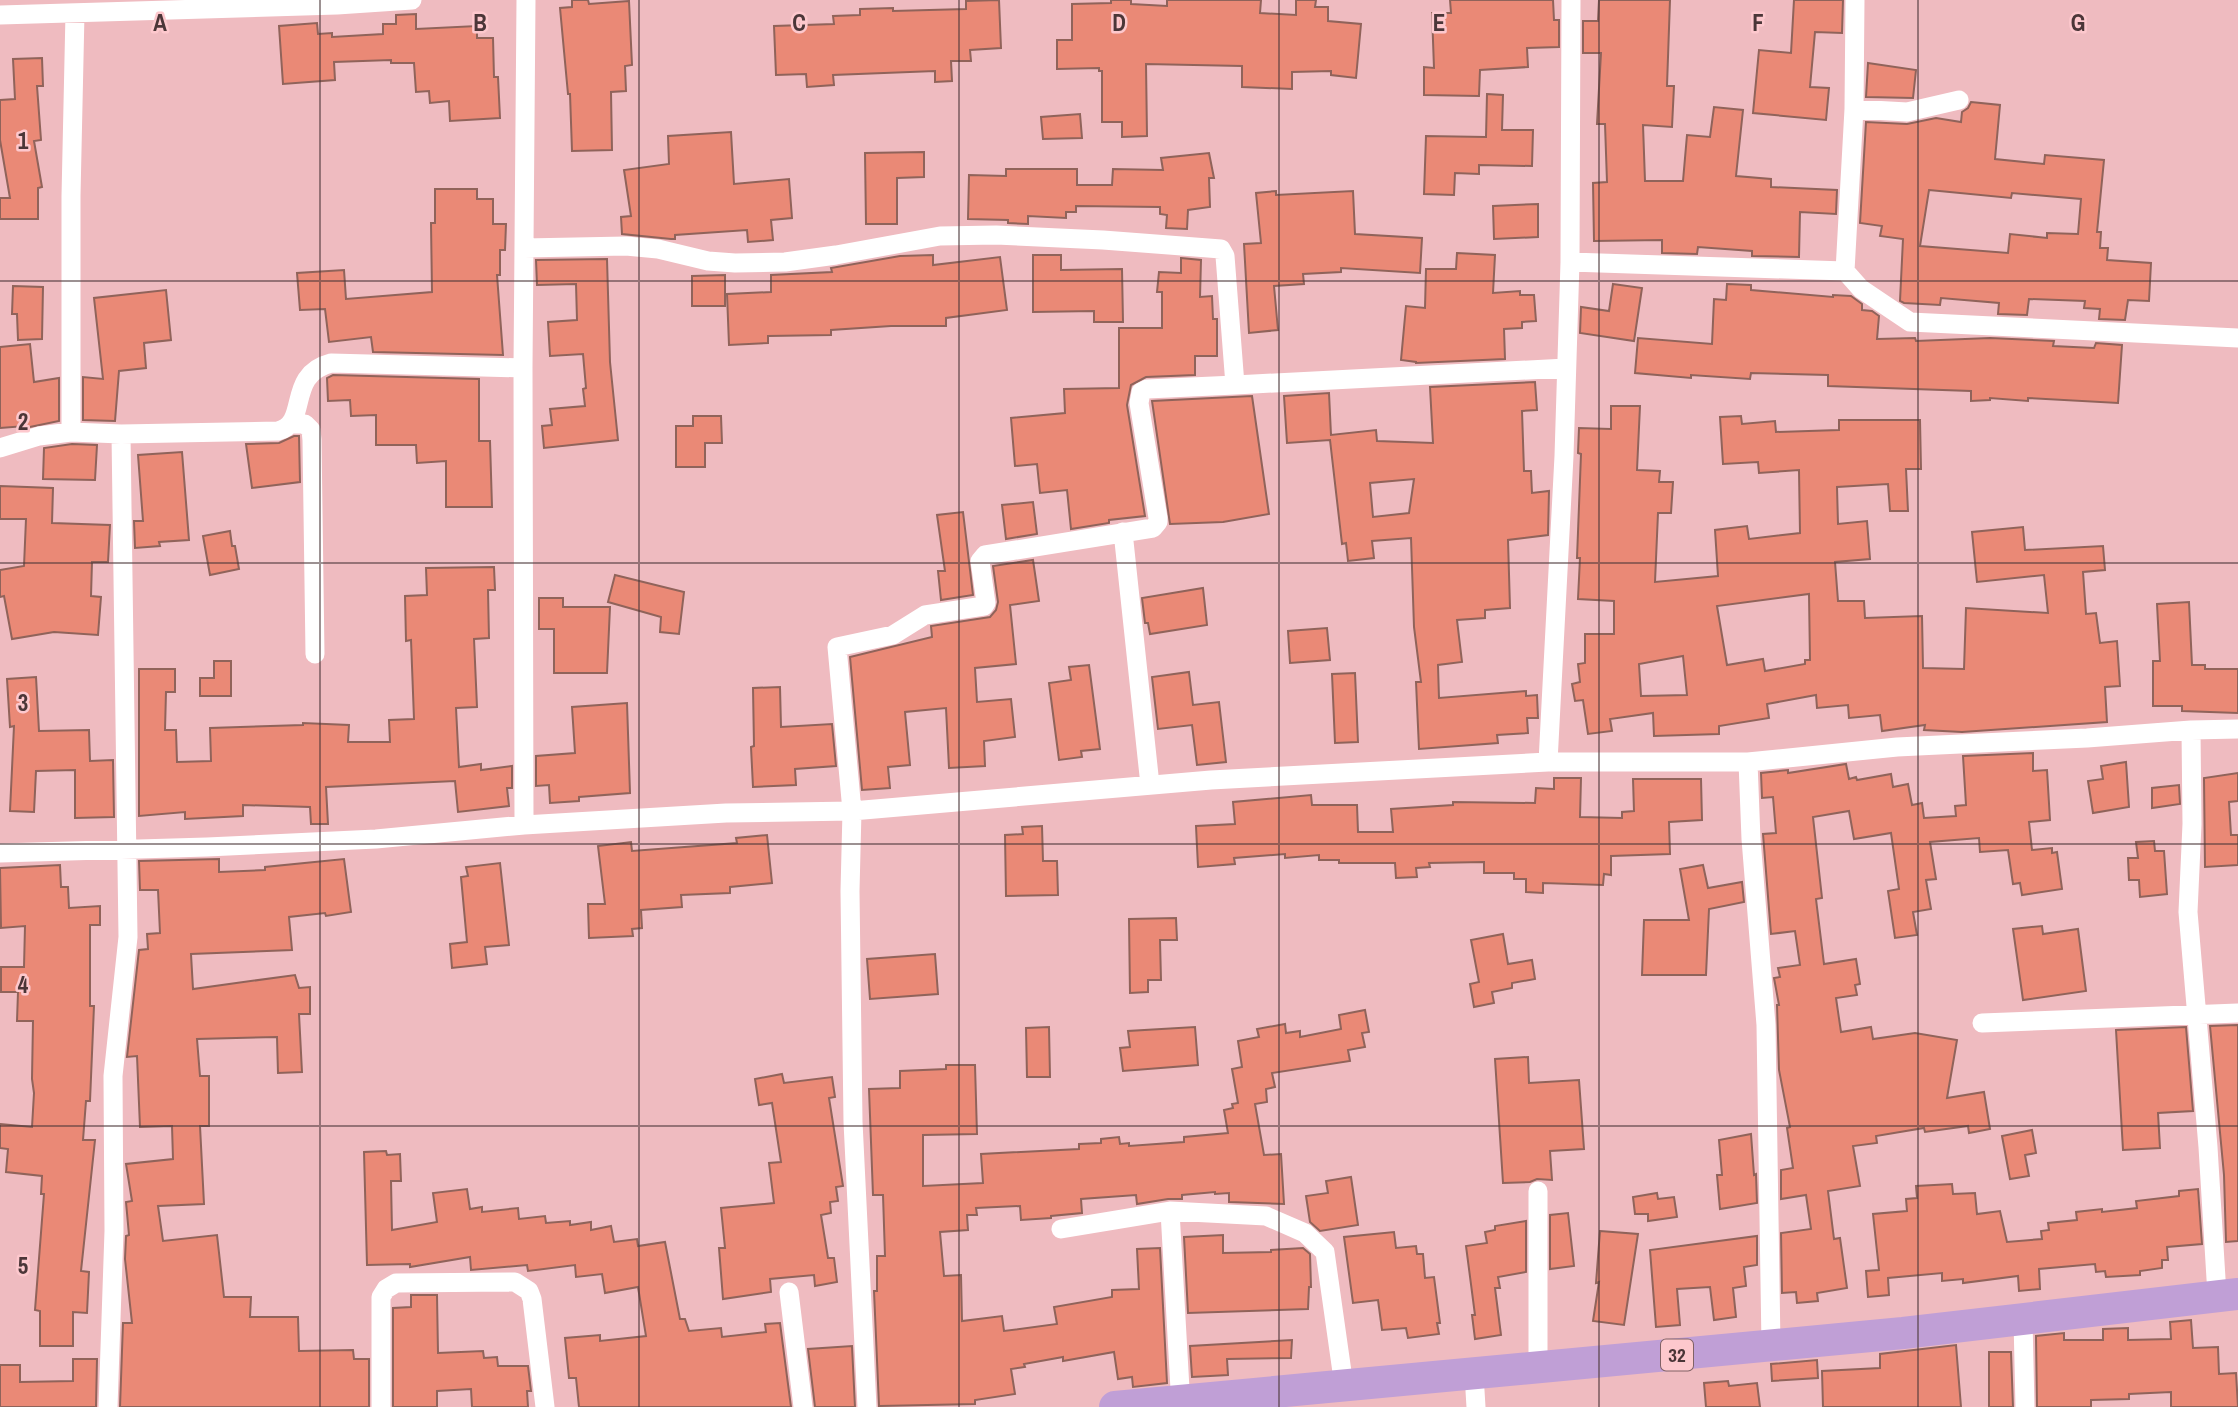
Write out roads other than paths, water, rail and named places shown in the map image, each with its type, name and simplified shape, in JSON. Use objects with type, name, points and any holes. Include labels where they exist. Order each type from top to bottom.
[{"type":"highway","name":"32","points":[[1115,1407],[1182,1403],[1771,1346],[2023,1320],[2228,1294]]},
{"type":"street","points":[[0,15],[71,9],[337,5],[412,0]]},
{"type":"street","points":[[524,825],[523,368],[526,0]]},
{"type":"street","points":[[1548,762],[1570,262],[1571,0]]},
{"type":"street","points":[[1845,271],[1854,109],[1855,0]]},
{"type":"street","points":[[71,9],[71,432]]},
{"type":"street","points":[[1854,109],[1907,112],[1959,100]]},
{"type":"street","points":[[524,248],[626,246],[658,249],[708,261],[735,263],[785,262],[823,257],[940,236],[996,235],[1221,249],[1225,256],[1235,385]]},
{"type":"street","points":[[1570,262],[1845,271],[1869,295],[1910,322],[2051,331],[2238,338]]},
{"type":"street","points":[[0,448],[38,436],[71,432],[121,434],[278,431],[291,424],[307,378],[321,366],[331,363],[523,368]]},
{"type":"street","points":[[867,1407],[853,1122],[850,944],[852,811],[837,647],[893,635],[915,620],[936,612],[984,606],[986,603],[980,561],[985,555],[1153,528],[1158,522],[1139,403],[1141,391],[1566,368]]},
{"type":"street","points":[[291,424],[305,424],[311,430],[315,654]]},
{"type":"street","points":[[108,1407],[114,1231],[113,1076],[128,937],[121,434]]},
{"type":"street","points":[[1123,532],[1150,785]]},
{"type":"street","points":[[0,853],[376,839],[524,825],[726,813],[852,811],[1150,785],[1548,762],[1748,762],[1897,747],[2238,729]]},
{"type":"street","points":[[2191,730],[2192,824],[2188,912],[2208,1147],[2228,1294]]},
{"type":"street","points":[[1748,762],[1751,839],[1766,1025],[1771,1346]]},
{"type":"street","points":[[1982,1023],[2238,1013]]},
{"type":"street","points":[[1538,1191],[1538,1367]]},
{"type":"street","points":[[1061,1229],[1170,1211],[1266,1216],[1305,1233],[1325,1252],[1344,1386]]},
{"type":"street","points":[[1170,1211],[1182,1403]]},
{"type":"street","points":[[381,1407],[382,1297],[386,1289],[396,1283],[515,1282],[528,1291],[532,1299],[545,1407]]},
{"type":"street","points":[[789,1292],[803,1407]]},
{"type":"street","points":[[2023,1320],[2025,1407]]},
{"type":"street","points":[[1474,1374],[1476,1407]]}]
